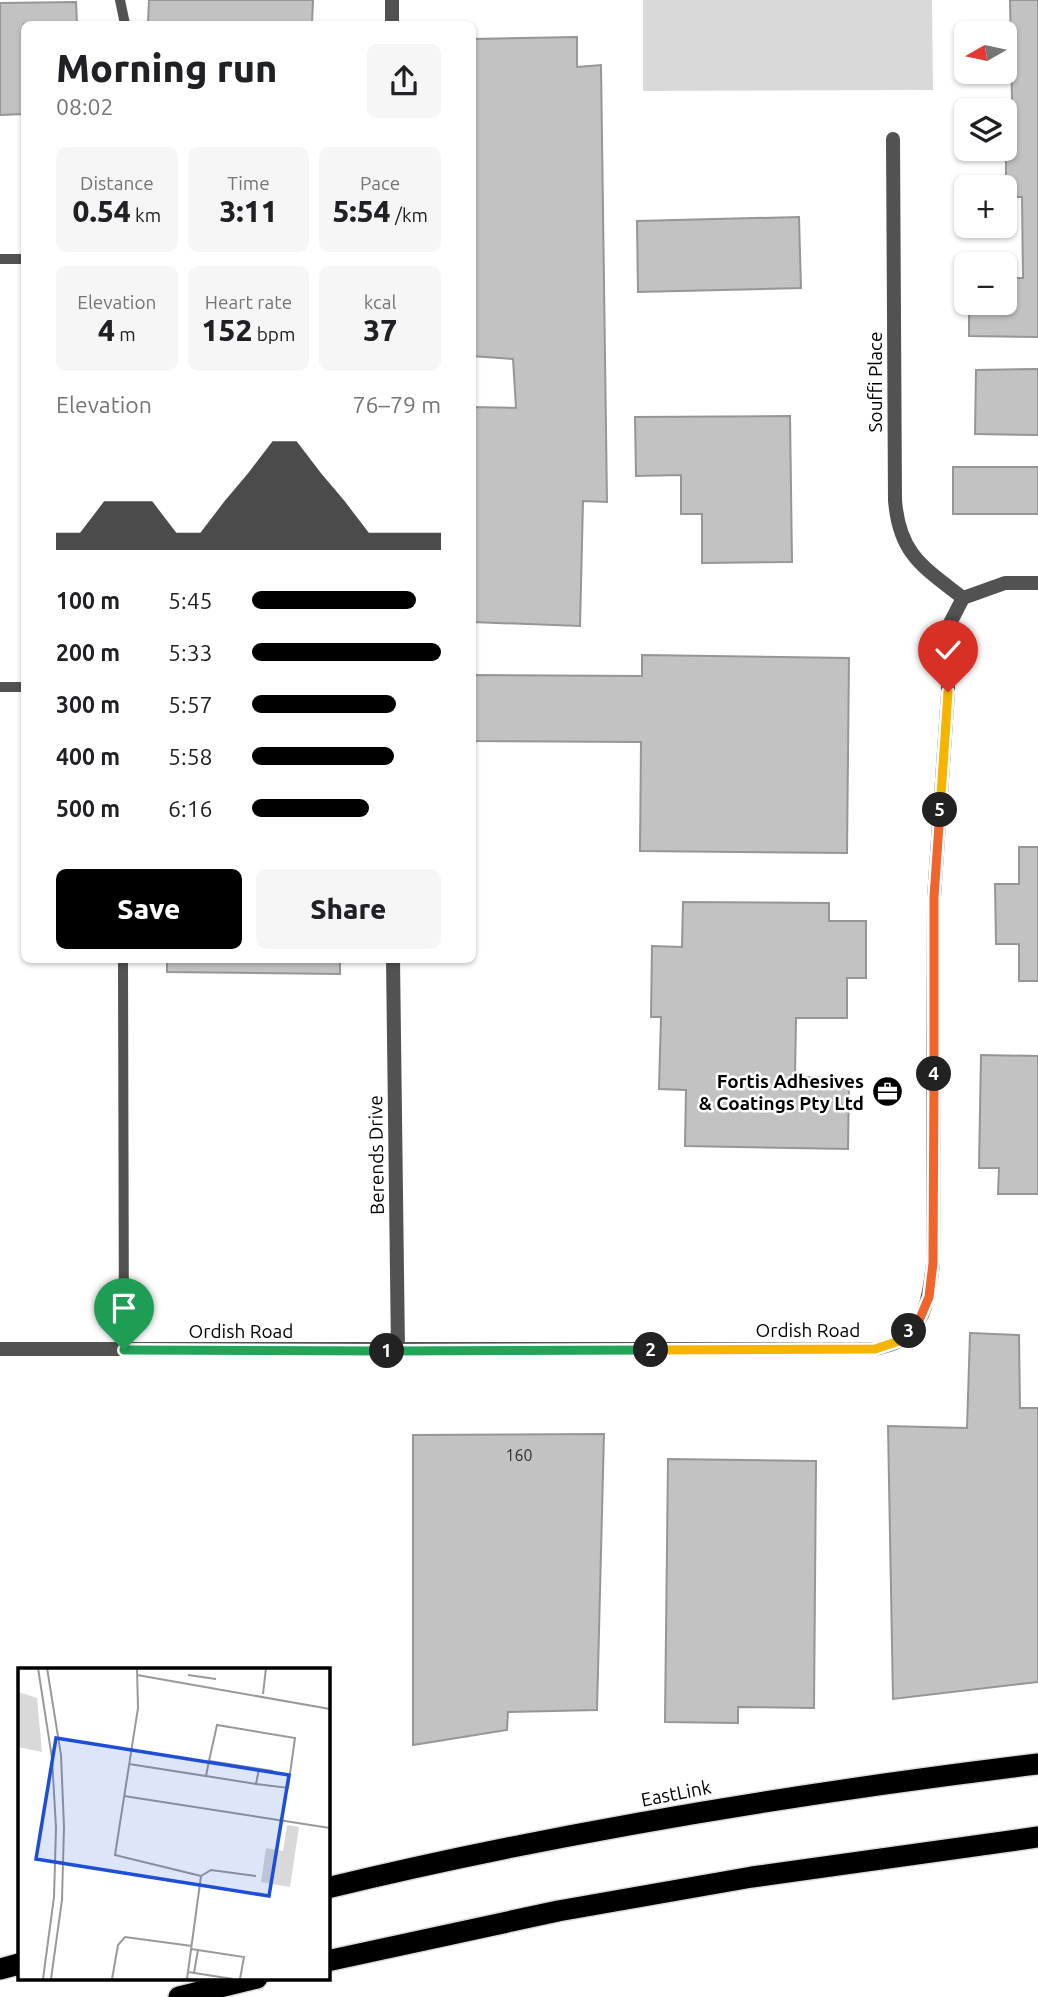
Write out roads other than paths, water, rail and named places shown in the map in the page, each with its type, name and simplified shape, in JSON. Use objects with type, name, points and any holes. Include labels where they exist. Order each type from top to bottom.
[{"type":"highway","name":"EastLink","points":[[329,1888],[424,1864],[731,1805],[1038,1764]]},
{"type":"highway","points":[[329,1961],[558,1911],[752,1877],[1038,1838]]},
{"type":"highway","points":[[0,1969],[18,1964]]},
{"type":"highway","points":[[179,1997],[249,1980]]},
{"type":"street","points":[[392,0],[392,21]]},
{"type":"street","name":"Souffi Place","points":[[893,139],[897,525],[905,544],[916,559],[963,598]]},
{"type":"street","points":[[963,598],[1005,583],[1038,583]]},
{"type":"street","name":"Ordish Road","points":[[0,1349],[875,1349],[899,1341],[918,1323],[929,1297],[933,1263],[934,897],[948,692],[947,629],[963,598]]},
{"type":"street","name":"Berends Drive","points":[[393,963],[398,1351]]},
{"type":"lane","points":[[120,0],[124,21]]},
{"type":"lane","points":[[0,259],[21,259]]},
{"type":"lane","points":[[0,687],[21,687]]},
{"type":"lane","points":[[123,963],[124,1350]]},
{"type":"place","name":"Fortis Adhesives & Coatings Pty Ltd","points":[[887,1092]]}]
